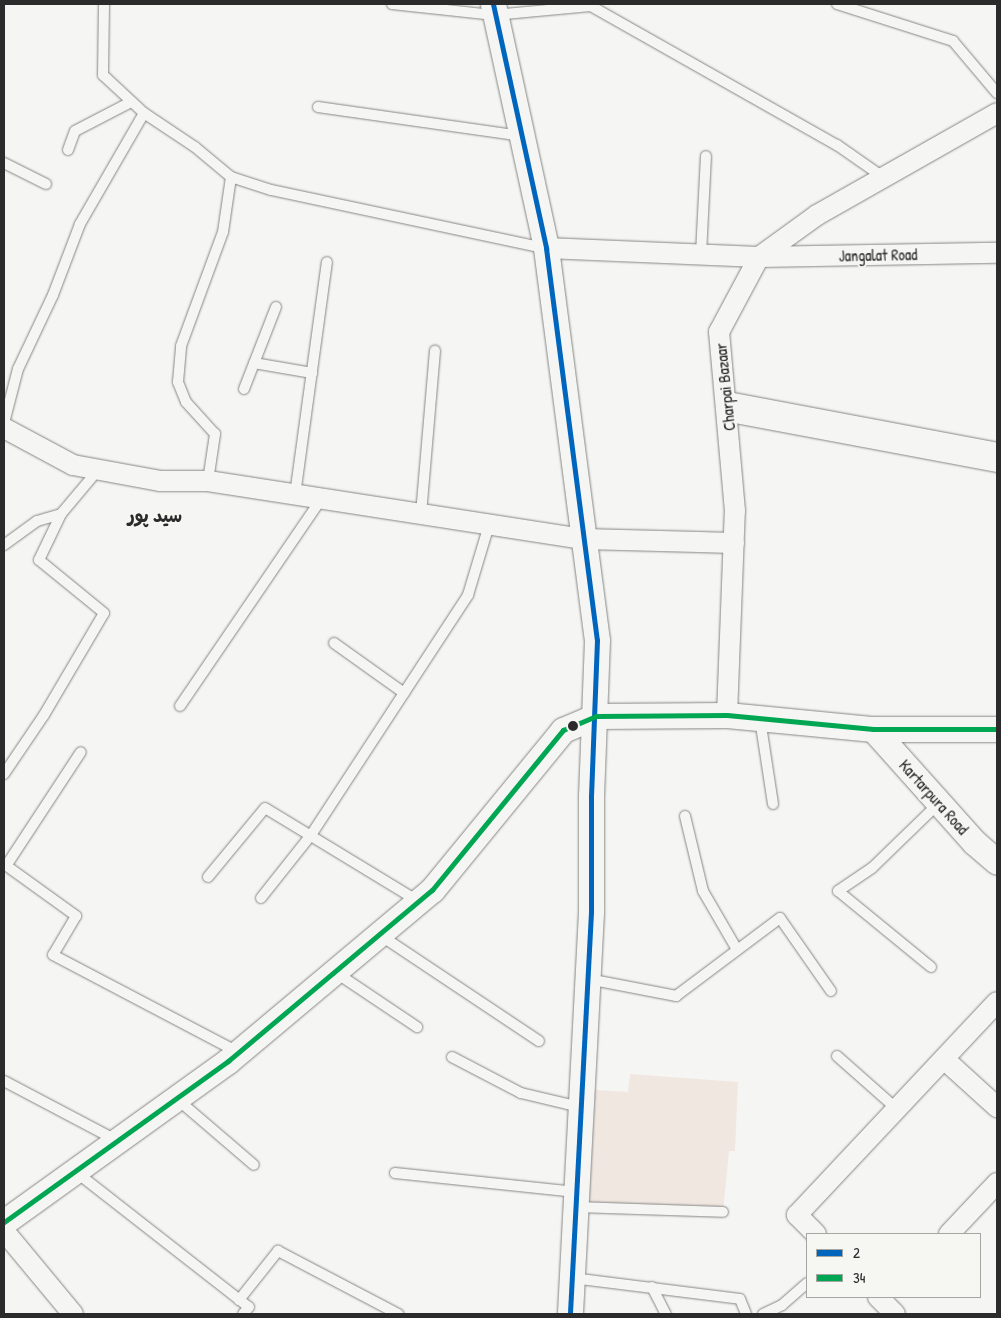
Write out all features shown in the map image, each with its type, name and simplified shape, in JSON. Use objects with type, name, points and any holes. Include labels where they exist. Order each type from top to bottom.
[{"type":"street","points":[[494,9],[546,248],[597,640],[587,979],[570,1314]]},
{"type":"street","name":"Charpai Bazaar","points":[[727,715],[734,543],[728,408],[719,332],[759,256],[817,214],[996,114]]},
{"type":"street","name":"Jangalat Road","points":[[546,248],[759,256],[997,253]]},
{"type":"street","points":[[728,408],[997,453]]},
{"type":"street","points":[[728,408],[997,464]]},
{"type":"street","points":[[4,428],[74,466],[160,481],[208,481],[584,540],[734,543]]},
{"type":"street","points":[[4,1222],[119,1141],[238,1053],[419,902],[432,890],[563,730],[596,716],[727,715],[873,729],[997,729]]},
{"type":"street","name":"Kartarpura Road","points":[[873,729],[939,803],[997,862]]},
{"type":"street","points":[[815,1233],[797,1216],[997,1002]]},
{"type":"street","points":[[944,1059],[997,1107]]},
{"type":"street","points":[[950,1233],[997,1183]]},
{"type":"street","points":[[4,1231],[73,1314]]},
{"type":"lane","points":[[104,4],[103,75],[144,113],[195,147],[231,177],[271,190],[546,248]]},
{"type":"lane","points":[[392,4],[494,9],[591,6],[837,145],[883,177]]},
{"type":"lane","points":[[837,4],[953,41],[997,93]]},
{"type":"lane","points":[[68,150],[75,132],[131,102]]},
{"type":"lane","points":[[318,107],[522,136]]},
{"type":"lane","points":[[4,423],[18,368],[53,295],[80,224],[144,113]]},
{"type":"lane","points":[[701,254],[706,156]]},
{"type":"lane","points":[[4,163],[46,184]]},
{"type":"lane","points":[[208,481],[215,434],[186,402],[178,382],[181,346],[224,232],[231,177]]},
{"type":"lane","points":[[295,495],[327,262]]},
{"type":"lane","points":[[244,389],[276,307]]},
{"type":"lane","points":[[421,514],[435,352]]},
{"type":"lane","points":[[254,363],[312,373]]},
{"type":"lane","points":[[4,774],[44,715],[104,613],[39,560],[61,514],[98,470]]},
{"type":"lane","points":[[180,706],[321,499]]},
{"type":"lane","points":[[4,545],[36,520],[61,514]]},
{"type":"lane","points":[[261,898],[310,835],[468,595],[489,525]]},
{"type":"lane","points":[[334,643],[404,693]]},
{"type":"lane","points":[[760,718],[773,804]]},
{"type":"lane","points":[[81,752],[5,865],[76,916],[53,956],[238,1053]]},
{"type":"lane","points":[[931,967],[838,891],[872,868],[939,803]]},
{"type":"lane","points":[[208,877],[265,808],[419,902]]},
{"type":"lane","points":[[685,816],[703,891],[736,948]]},
{"type":"lane","points":[[587,979],[676,996],[736,948],[780,918],[831,991]]},
{"type":"lane","points":[[380,934],[539,1041]]},
{"type":"lane","points":[[335,972],[417,1028]]},
{"type":"lane","points":[[837,1056],[897,1109]]},
{"type":"lane","points":[[452,1057],[521,1093],[581,1108]]},
{"type":"lane","points":[[4,1081],[119,1141]]},
{"type":"lane","points":[[177,1099],[254,1165]]},
{"type":"lane","points":[[76,1172],[239,1300],[248,1308],[244,1314]]},
{"type":"lane","points":[[396,1173],[576,1200],[723,1212]]},
{"type":"lane","points":[[239,1300],[278,1251],[398,1314]]},
{"type":"lane","points":[[572,1278],[740,1300],[746,1314]]},
{"type":"lane","points":[[763,1314],[782,1305],[806,1284]]},
{"type":"lane","points":[[652,1287],[666,1314]]},
{"type":"shaded area","points":[[630,1074],[738,1082],[735,1151],[729,1151],[723,1212],[576,1207],[582,1089],[628,1092]]},
{"type":"transit line","name":"2","points":[[493,4],[546,248],[597,640],[591,796],[591,912],[570,1314]]},
{"type":"transit line","name":"34","points":[[4,1222],[228,1061],[432,890],[563,730],[596,716],[727,715],[873,729],[997,729]]},
{"type":"district","name":"سید پور","points":[[155,516]]}]
